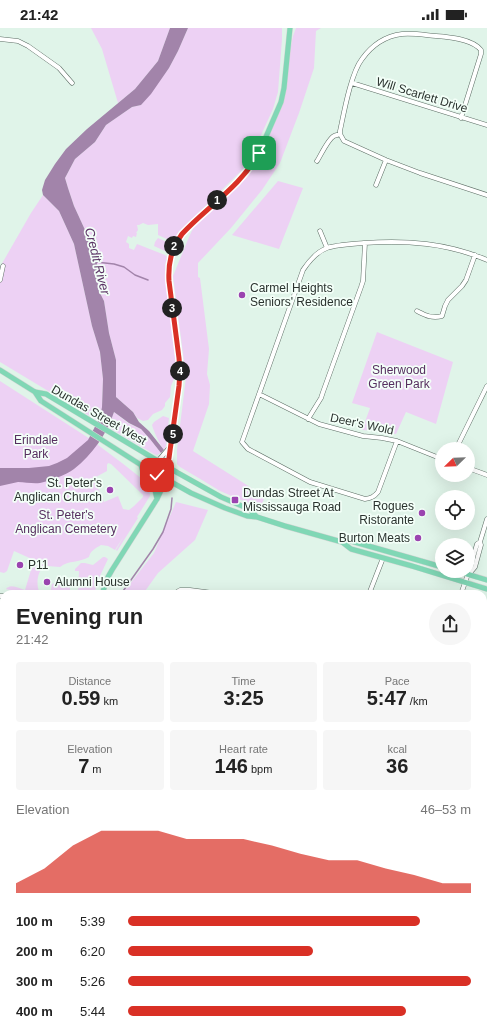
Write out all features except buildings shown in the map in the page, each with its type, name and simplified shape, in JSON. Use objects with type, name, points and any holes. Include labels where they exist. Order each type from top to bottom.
[{"type":"main road","points":[[103,590],[112,570],[161,492],[171,447],[180,371],[168,266],[172,250],[182,234],[245,174],[255,160],[281,102],[284,88],[290,28]]},
{"type":"main road","name":"Dundas Street West","points":[[0,370],[35,392],[46,394],[221,497],[249,509],[256,517]]},
{"type":"main road","name":"Dundas Street West","points":[[35,392],[41,401],[72,422],[164,479],[205,500],[247,516],[256,517],[342,542],[351,549],[487,589]]},
{"type":"main road","points":[[141,465],[143,472],[151,480],[154,486],[157,499]]},
{"type":"main road","name":"Dundas Street West","points":[[342,542],[351,541],[435,565]]},
{"type":"main road","points":[[475,576],[487,580]]},
{"type":"street","points":[[461,118],[481,50],[476,45],[454,38],[412,34],[393,36],[375,45],[361,59],[352,83],[340,134],[344,141],[386,160],[487,195]]},
{"type":"street","points":[[0,39],[18,41],[28,46],[59,68],[72,83]]},
{"type":"street","name":"Will Scarlett Drive","points":[[352,83],[487,125]]},
{"type":"street","points":[[317,161],[329,140],[340,134]]},
{"type":"street","points":[[376,185],[386,160]]},
{"type":"street","points":[[320,231],[327,248]]},
{"type":"street","points":[[397,442],[378,492],[375,496],[365,499],[310,482],[248,449],[242,442],[303,270],[309,261],[327,248],[365,243],[384,242],[430,244],[455,249],[487,260]]},
{"type":"street","points":[[308,418],[323,392],[363,281],[365,243]]},
{"type":"street","points":[[416,311],[433,318],[442,316],[448,300],[466,280],[475,255]]},
{"type":"street","points":[[0,280],[3,266]]},
{"type":"street","points":[[459,442],[487,386]]},
{"type":"street","name":"Deer's Wold","points":[[259,394],[319,424],[348,433],[382,438],[397,442],[435,456]]},
{"type":"street","points":[[158,461],[171,447]]},
{"type":"street","points":[[475,471],[487,475]]},
{"type":"street","points":[[475,551],[477,544],[480,542],[487,519]]},
{"type":"street","points":[[371,590],[383,558]]},
{"type":"street","points":[[463,590],[467,578]]},
{"type":"green space","points":[[91,28],[170,28],[158,61],[135,89],[118,103],[102,49]]},
{"type":"green space","points":[[188,28],[282,28],[278,92],[273,109],[247,165],[181,230],[173,240],[169,240],[158,235],[158,224],[148,225],[143,223],[137,225],[138,230],[136,237],[133,236],[132,238],[128,236],[126,242],[129,244],[129,248],[134,250],[137,244],[167,257],[165,273],[176,364],[170,397],[165,403],[165,406],[162,410],[153,414],[148,420],[143,421],[137,418],[133,412],[116,397],[116,360],[109,333],[104,301],[98,289],[91,243],[74,206],[65,178],[75,159],[95,142],[106,125],[132,107],[141,105],[169,68]]},
{"type":"green space","points":[[296,28],[321,28],[316,31],[314,68],[280,163],[262,190],[231,228],[198,263],[198,277],[200,278],[209,349],[207,374],[210,385],[209,404],[193,451],[250,487],[264,499],[260,508],[220,491],[177,464],[177,450],[186,377],[173,276],[196,222],[240,185],[260,156],[269,137],[284,95],[288,60]]},
{"type":"green space","points":[[278,181],[303,188],[279,249],[232,235]]},
{"type":"green space","points":[[43,195],[59,211],[74,244],[92,326],[100,352],[103,379],[102,407],[98,421],[0,362],[0,267]]},
{"type":"green space","points":[[158,238],[171,244],[167,252],[154,246]]},
{"type":"green space","name":"Sherwood Green Park","points":[[377,332],[453,362],[436,424],[406,412],[396,434],[382,431],[362,430],[370,408],[352,403]]},
{"type":"green space","points":[[0,381],[98,444],[146,482],[150,496],[117,551],[116,550],[124,536],[115,550],[108,546],[101,545],[85,559],[67,563],[60,567],[44,567],[39,573],[38,577],[39,590],[25,590],[34,560],[14,551],[7,571],[4,573],[0,572]],"holes":[[[108,463],[111,464],[143,495],[143,497],[129,510],[123,509],[118,496],[104,502],[94,478],[107,471]]]},
{"type":"green space","points":[[114,412],[128,423],[141,429],[161,453],[157,455],[154,454],[108,427]]},
{"type":"green space","points":[[163,416],[169,418],[166,446],[164,450],[152,425]]},
{"type":"green space","points":[[176,502],[208,510],[195,540],[158,573],[146,590],[125,590],[154,553]]},
{"type":"green space","points":[[103,557],[108,559],[95,590],[78,590],[79,571],[75,571],[75,569],[81,563],[93,565]]},
{"type":"green space","points":[[60,581],[70,582],[70,590],[51,590],[52,584]]},
{"type":"green space","points":[[10,586],[25,590],[6,589]]},
{"type":"shaded area","name":"Credit River","points":[[170,28],[188,28],[169,68],[151,94],[141,105],[132,107],[106,125],[95,142],[75,159],[65,178],[74,206],[91,243],[97,261],[98,289],[104,301],[109,333],[116,360],[116,397],[133,412],[139,422],[149,431],[164,450],[161,453],[141,429],[129,423],[114,412],[103,436],[93,451],[71,471],[58,478],[40,483],[18,482],[0,486],[0,468],[49,466],[67,458],[88,440],[100,417],[102,407],[103,379],[100,352],[92,326],[74,244],[59,211],[43,195],[42,190],[45,180],[66,149],[87,129],[135,89],[158,61]]},
{"type":"waterway","points":[[96,262],[124,267],[135,275],[148,280]]},
{"type":"waterway","points":[[124,590],[153,549],[163,532],[171,509],[172,498]]},
{"type":"place","name":"Carmel Heights Seniors' Residence","points":[[242,295]]},
{"type":"place","name":"St. Peter's Anglican Church","points":[[110,490]]},
{"type":"place","name":"Dundas Street At Mississauga Road","points":[[235,500]]},
{"type":"place","name":"Rogues Ristorante","points":[[422,513]]},
{"type":"place","name":"Burton Meats","points":[[418,538]]},
{"type":"place","name":"P11","points":[[20,565]]},
{"type":"place","name":"Alumni House","points":[[47,582]]},
{"type":"route","points":[[157,475],[164,479],[169,458],[180,371],[168,270],[172,250],[186,229],[245,174],[259,153]]},
{"type":"park label","name":"Erindale Park","points":[[36,447]]},
{"type":"park label","name":"St. Peter's Anglican Cemetery","points":[[66,522]]}]
